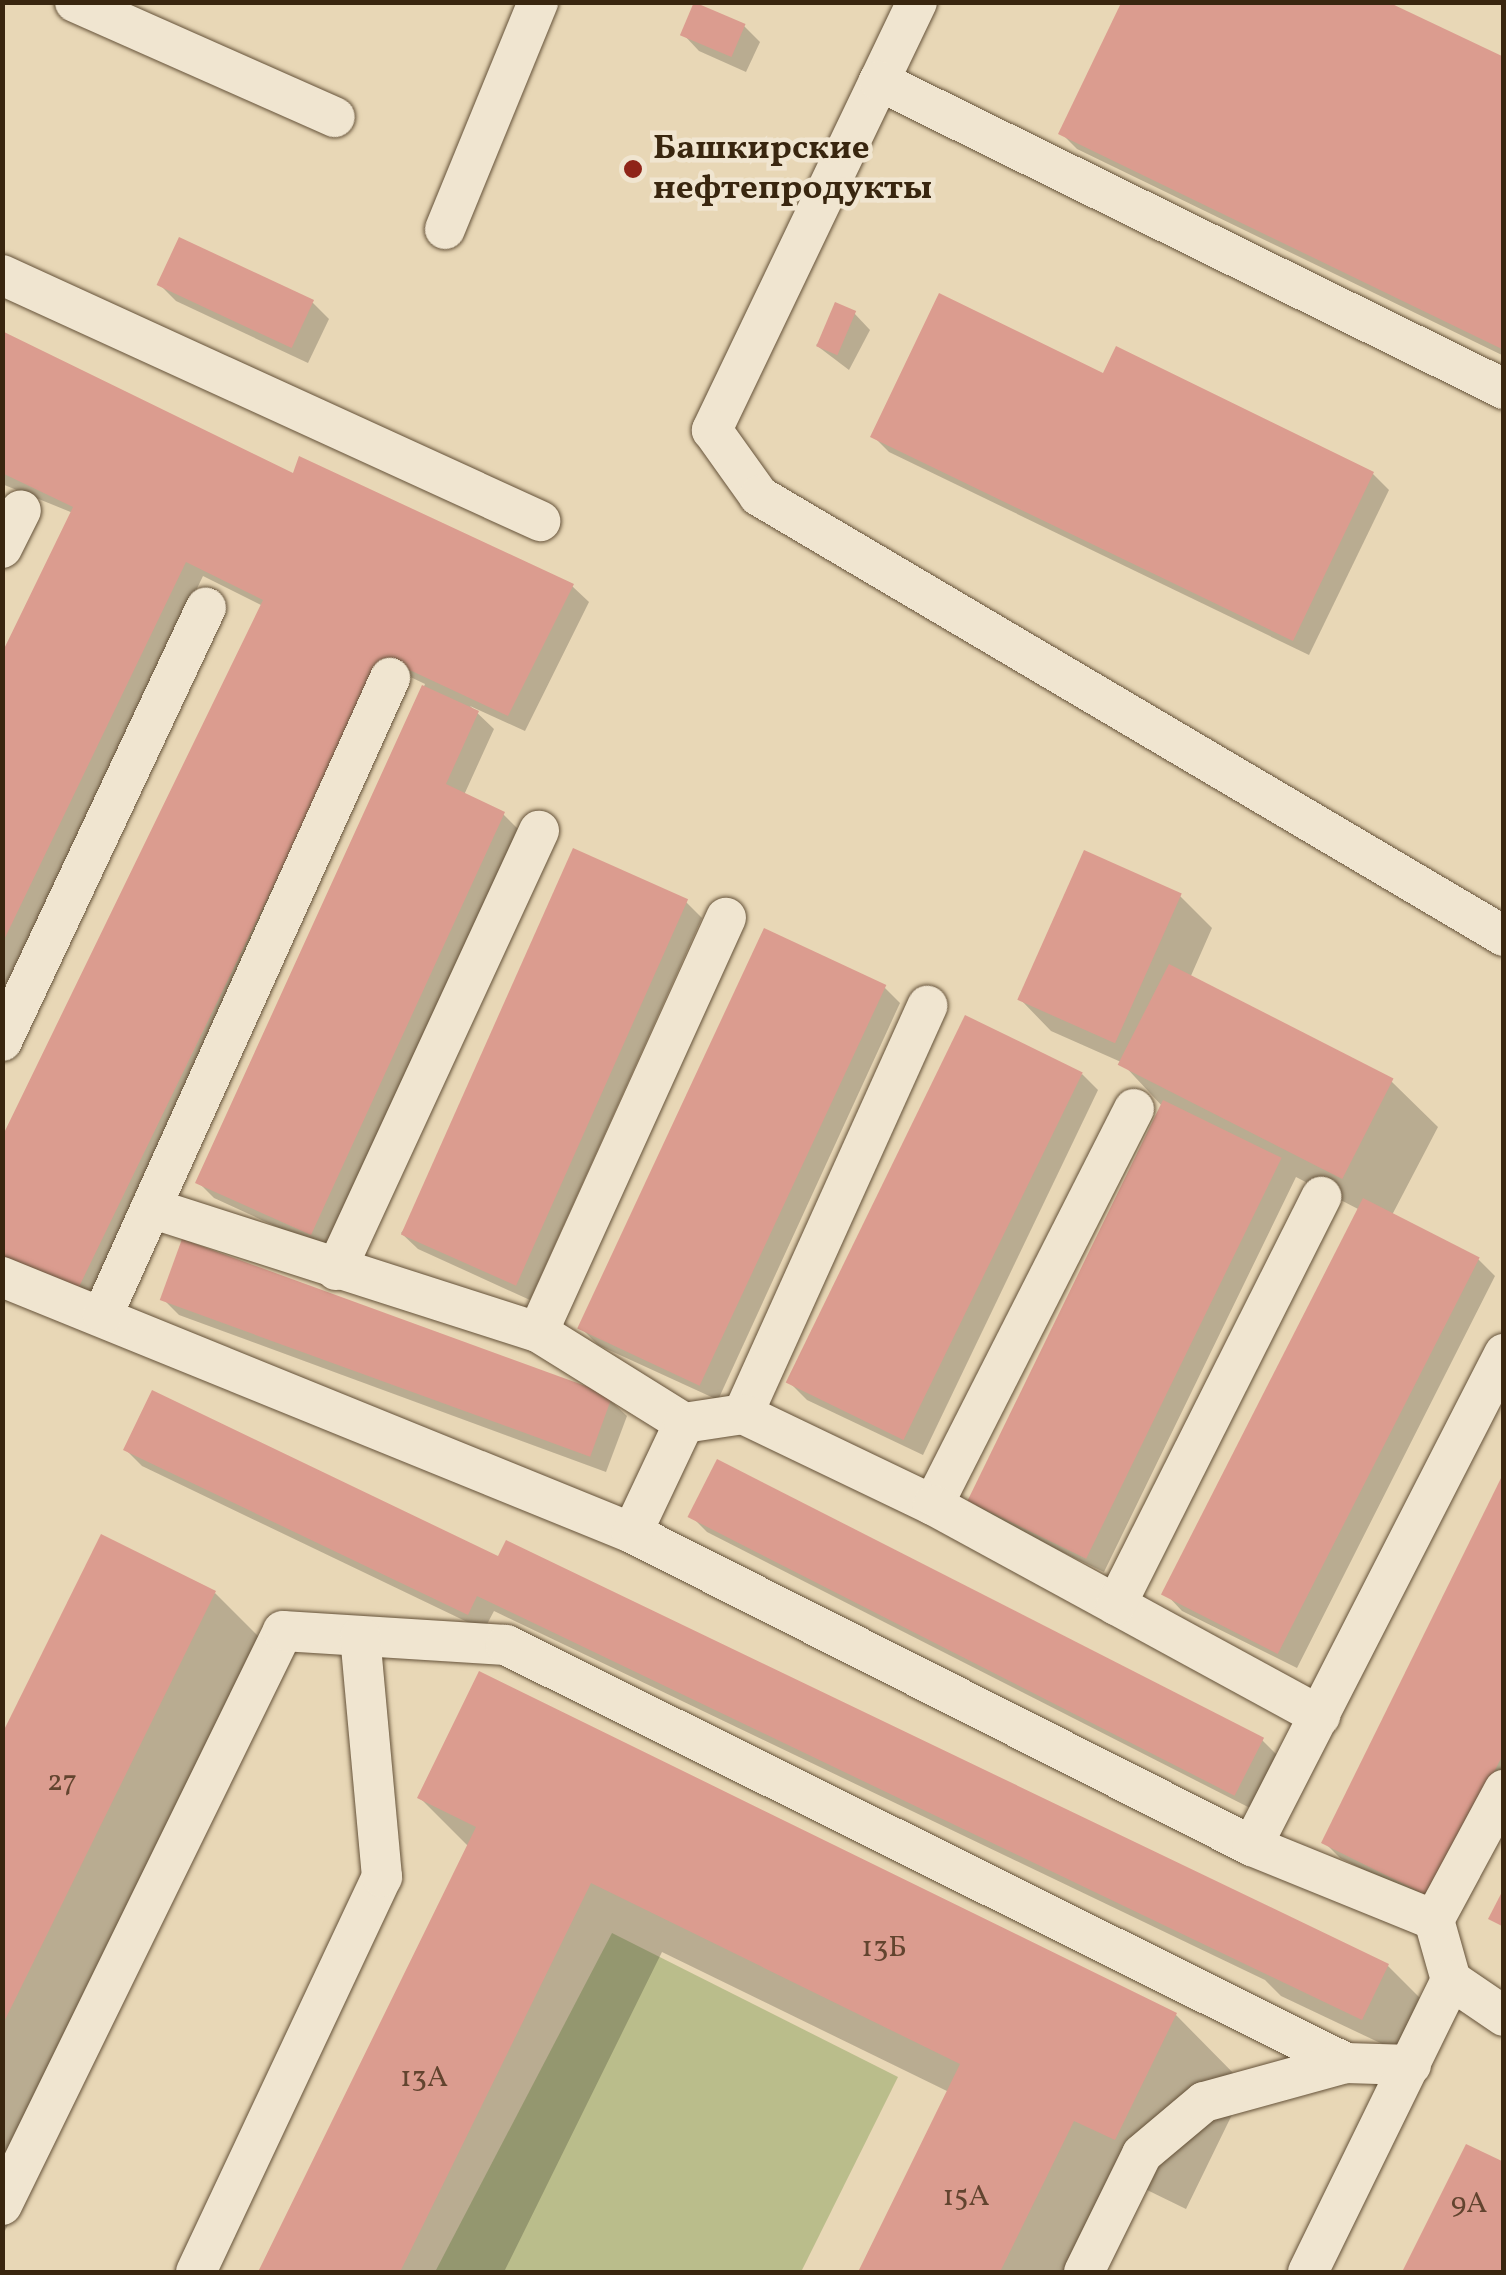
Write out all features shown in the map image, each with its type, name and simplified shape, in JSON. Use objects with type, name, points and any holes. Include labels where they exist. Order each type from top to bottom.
[{"type":"lane","points":[[75,2],[335,116]]},
{"type":"lane","points":[[445,228],[538,2]]},
{"type":"lane","points":[[917,2],[712,430],[759,496],[1504,936]]},
{"type":"lane","points":[[879,81],[1504,389]]},
{"type":"lane","points":[[2,275],[540,521]]},
{"type":"lane","points":[[2,548],[21,510]]},
{"type":"lane","points":[[2,1041],[206,608]]},
{"type":"lane","points":[[103,1314],[390,678]]},
{"type":"lane","points":[[336,1270],[539,831]]},
{"type":"lane","points":[[538,1332],[726,918]]},
{"type":"lane","points":[[742,1414],[928,1006]]},
{"type":"lane","points":[[933,1505],[1134,1109]]},
{"type":"lane","points":[[1116,1604],[1321,1197]]},
{"type":"lane","points":[[151,1208],[538,1332],[684,1422],[742,1414],[933,1505],[1320,1716]]},
{"type":"lane","points":[[2,1277],[103,1314],[632,1533],[1252,1846],[1434,1920]]},
{"type":"lane","points":[[1252,1846],[1504,1354]]},
{"type":"lane","points":[[632,1533],[684,1422]]},
{"type":"lane","points":[[2,2204],[283,1631],[506,1645],[1346,2063]]},
{"type":"lane","points":[[196,2272],[382,1877],[360,1636]]},
{"type":"lane","points":[[1504,1790],[1434,1920],[1452,1980],[1504,2016]]},
{"type":"lane","points":[[1308,2272],[1452,1980]]},
{"type":"lane","points":[[1084,2272],[1142,2154],[1204,2102],[1346,2063],[1411,2064]]},
{"type":"green space","points":[[612,1933],[898,2077],[801,2272],[435,2272]]},
{"type":"building","points":[[694,2],[746,24],[731,57],[680,35]]},
{"type":"building","points":[[1121,3],[1390,3],[1504,57],[1504,350],[1058,134]]},
{"type":"building","points":[[179,237],[314,300],[292,348],[157,285]]},
{"type":"building","points":[[939,293],[1103,373],[1116,346],[1374,472],[1293,641],[870,437]]},
{"type":"building","points":[[835,302],[856,311],[837,355],[816,346]]},
{"type":"building","points":[[2,331],[293,473],[299,456],[574,584],[508,716],[384,658],[76,1293],[2,1257],[2,1137],[263,600],[186,562],[2,944],[2,653],[73,507],[2,473]]},
{"type":"building","points":[[422,685],[479,711],[446,784],[505,812],[311,1235],[195,1183]]},
{"type":"building","points":[[573,848],[688,899],[516,1286],[401,1234]]},
{"type":"building","points":[[1084,850],[1182,894],[1115,1043],[1017,1000]]},
{"type":"building","points":[[764,928],[886,985],[700,1386],[577,1329]]},
{"type":"building","points":[[1169,964],[1394,1078],[1342,1179],[1118,1065]]},
{"type":"building","points":[[965,1015],[1083,1072],[903,1440],[786,1383]]},
{"type":"building","points":[[1163,1100],[1282,1158],[1086,1559],[967,1501]]},
{"type":"building","points":[[1363,1198],[1480,1257],[1278,1654],[1161,1594]]},
{"type":"building","points":[[182,1239],[612,1396],[590,1457],[160,1300]]},
{"type":"building","points":[[152,1390],[498,1556],[506,1540],[1389,1964],[1362,2020],[477,1596],[468,1615],[123,1450]]},
{"type":"building","points":[[717,1459],[1264,1738],[1235,1796],[687,1517]]},
{"type":"building","points":[[1504,1472],[1504,1752],[1432,1898],[1321,1843]]},
{"type":"building","points":[[101,1534],[216,1591],[2,2026],[2,1734]]},
{"type":"building","points":[[479,1671],[1177,2013],[1115,2140],[1074,2121],[1000,2272],[858,2272],[960,2064],[591,1883],[400,2272],[258,2272],[476,1827],[417,1798]]},
{"type":"building","points":[[1504,1888],[1504,1927],[1488,1919]]},
{"type":"building","points":[[1466,2144],[1504,2162],[1504,2272],[1402,2272]]},
{"type":"place","name":"Башкирские нефтепродукты","points":[[633,169]]}]
